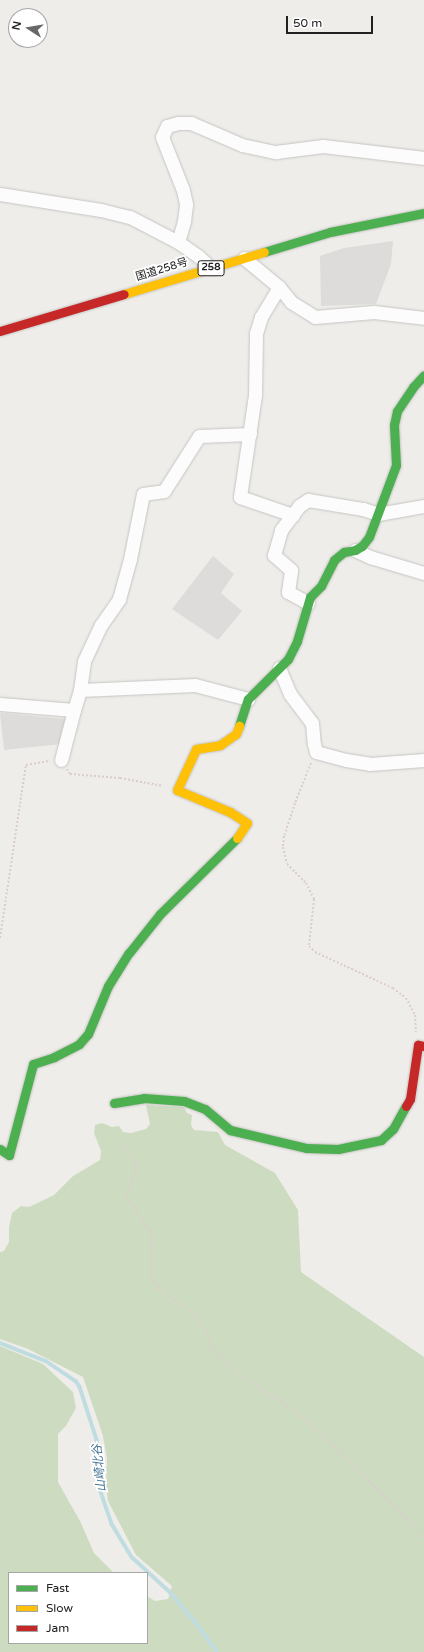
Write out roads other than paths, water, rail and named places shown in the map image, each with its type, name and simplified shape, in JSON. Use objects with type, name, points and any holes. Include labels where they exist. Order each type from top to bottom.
[{"type":"main road","name":"国道258号","points":[[0,331],[330,232],[424,213]]},
{"type":"main road","points":[[0,1149],[9,1155],[33,1064],[54,1057],[79,1044],[88,1034],[108,986],[129,953],[160,914],[237,839],[247,823],[230,812],[177,790],[196,748],[220,745],[236,734],[248,698],[288,659],[297,641],[310,597],[321,586],[334,560],[344,552],[355,550],[362,546],[369,537],[396,465],[394,425],[397,411],[412,387],[424,375]]},
{"type":"main road","points":[[114,1103],[144,1098],[184,1101],[205,1109],[230,1130],[244,1135],[306,1148],[338,1149],[360,1145],[381,1140],[393,1129],[410,1099],[418,1053],[421,1046]]},
{"type":"street","points":[[178,242],[184,220],[186,204],[183,190],[162,137],[168,126],[178,123],[191,124],[242,145],[276,152],[323,146],[424,158]]},
{"type":"street","points":[[0,194],[94,208],[130,217],[178,242],[198,256],[211,268]]},
{"type":"street","points":[[244,258],[278,287],[291,302],[315,317],[374,312],[424,318]]},
{"type":"street","points":[[278,287],[261,317],[256,333],[255,395],[240,497],[293,514]]},
{"type":"street","points":[[61,760],[80,690],[84,661],[101,625],[119,599],[130,559],[143,494],[164,491],[199,436],[250,434]]},
{"type":"street","points":[[308,603],[288,592],[291,570],[274,555],[281,530],[299,506],[308,500],[363,509],[378,514],[424,506]]},
{"type":"street","points":[[355,550],[370,557],[424,573]]},
{"type":"street","points":[[279,668],[290,694],[312,723],[316,752],[346,760],[370,764],[424,760]]},
{"type":"street","points":[[80,690],[196,685],[248,698]]},
{"type":"street","points":[[0,704],[74,710]]},
{"type":"waterway","name":"山崎北谷","points":[[0,1343],[46,1361],[76,1381],[80,1387],[97,1440],[100,1463],[100,1489],[112,1524],[132,1557],[171,1593],[197,1624],[217,1652]]}]
